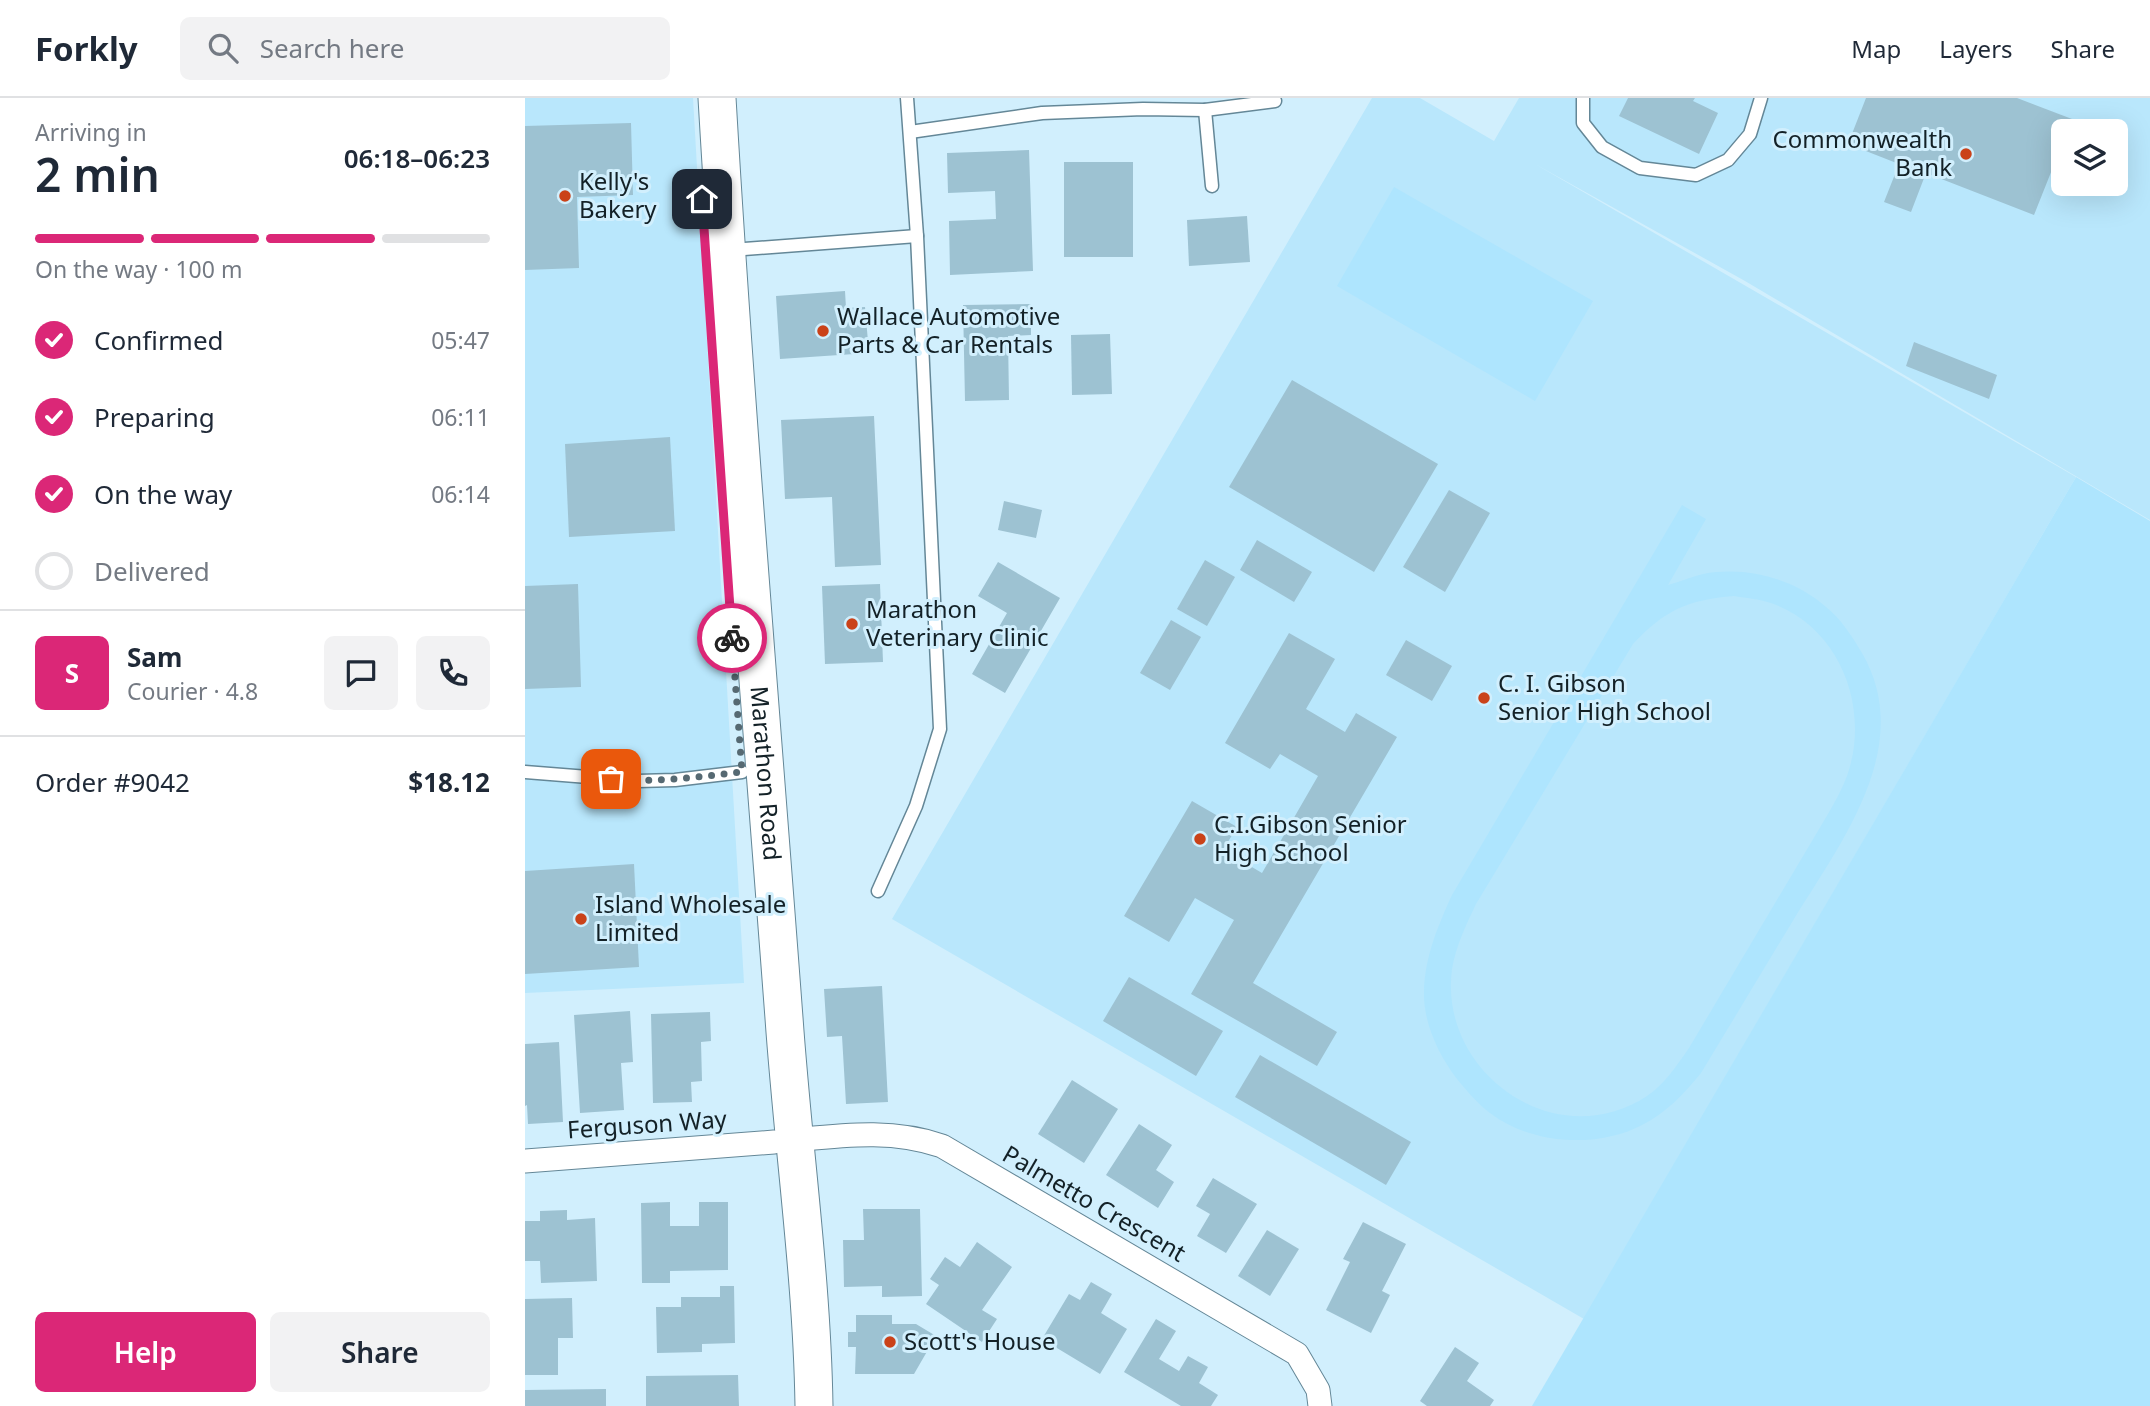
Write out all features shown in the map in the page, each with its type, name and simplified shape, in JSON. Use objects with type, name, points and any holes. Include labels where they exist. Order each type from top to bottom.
[{"type":"main road","name":"Marathon Road","points":[[695,98],[742,772],[784,1141],[808,1300],[814,1406]]},
{"type":"main road","name":"Marathon Road","points":[[717,98],[784,1141],[785,1285],[790,1406]]},
{"type":"street","name":"Palmetto Crescent","points":[[784,1141],[869,1133],[918,1138],[942,1146],[1297,1354],[1318,1390],[1320,1406]]},
{"type":"street","name":"Ferguson Way","points":[[525,1161],[784,1141]]},
{"type":"lane","points":[[878,891],[916,806],[940,729],[917,236],[907,98]]},
{"type":"lane","points":[[1583,98],[1583,123],[1602,147],[1640,168],[1696,175],[1728,160],[1751,134],[1761,98]]},
{"type":"lane","points":[[910,132],[1042,113],[1205,110],[1275,101]]},
{"type":"lane","points":[[1205,110],[1212,186]]},
{"type":"lane","points":[[727,251],[917,236]]},
{"type":"lane","points":[[525,772],[638,781],[742,772]]},
{"type":"shaded area","points":[[525,98],[693,98],[744,983],[525,993]]},
{"type":"shaded area","name":"C. I. Gibson Senior High School","points":[[1372,98],[1420,98],[1494,141],[1519,98],[2150,98],[2150,520],[1745,281],[1535,164],[2076,477],[1584,1319],[892,919]]},
{"type":"shaded area","points":[[1394,187],[1593,301],[1535,401],[1337,286]]},
{"type":"shaded area","points":[[2076,477],[2150,521],[2150,1406],[1532,1406]]},
{"type":"shaded area","points":[[1682,505],[1706,519],[1668,585],[1719,572],[1752,573],[1784,582],[1799,588],[1826,607],[1841,622],[1862,653],[1877,688],[1881,723],[1877,758],[1866,792],[1832,858],[1701,1073],[1674,1102],[1651,1120],[1624,1133],[1605,1138],[1564,1140],[1544,1137],[1506,1123],[1485,1109],[1468,1092],[1438,1048],[1424,1003],[1430,953],[1452,895]],"holes":[[[1734,596],[1771,603],[1795,615],[1815,631],[1832,650],[1844,673],[1852,698],[1855,724],[1847,776],[1828,814],[1689,1048],[1665,1080],[1647,1096],[1612,1112],[1576,1116],[1542,1110],[1510,1094],[1484,1071],[1464,1041],[1453,1007],[1452,969],[1456,952],[1476,904],[1633,644],[1656,623],[1678,609],[1703,600]]]},
{"type":"building","points":[[1628,98],[1695,98],[1693,101],[1718,113],[1699,154],[1619,116]]},
{"type":"building","name":"Commonwealth Bank","points":[[1866,98],[2017,98],[2072,119],[2051,119],[2051,172],[2034,215],[1926,173],[1911,212],[1884,202],[1899,164],[1848,144]]},
{"type":"building","name":"Kelly's Bakery","points":[[631,123],[633,195],[577,197],[579,268],[525,270],[525,126]]},
{"type":"building","points":[[1029,150],[1033,271],[950,275],[949,221],[996,219],[995,191],[948,193],[947,153]]},
{"type":"building","points":[[1064,162],[1133,162],[1133,257],[1064,257]]},
{"type":"building","points":[[1247,216],[1250,262],[1189,266],[1187,220]]},
{"type":"building","name":"Wallace Automotive Parts & Car Rentals","points":[[845,291],[846,308],[865,307],[869,353],[780,359],[776,296]]},
{"type":"building","points":[[1031,304],[1031,335],[1008,336],[1009,400],[965,401],[963,305]]},
{"type":"building","points":[[1110,334],[1112,394],[1072,395],[1071,335]]},
{"type":"building","points":[[1914,342],[1997,375],[1989,399],[1906,366]]},
{"type":"building","points":[[1292,380],[1438,464],[1374,572],[1229,487]]},
{"type":"building","points":[[874,416],[881,565],[835,567],[832,497],[785,499],[781,420]]},
{"type":"building","points":[[670,437],[675,531],[569,537],[565,444]]},
{"type":"building","points":[[1449,490],[1490,513],[1445,592],[1403,567]]},
{"type":"building","points":[[1004,501],[1042,510],[1036,538],[998,530]]},
{"type":"building","points":[[1257,540],[1312,572],[1294,602],[1240,570]]},
{"type":"building","points":[[1205,560],[1235,577],[1207,626],[1177,609]]},
{"type":"building","points":[[998,562],[1060,598],[1005,693],[972,674],[1007,613],[978,596]]},
{"type":"building","points":[[578,584],[581,687],[525,689],[525,586]]},
{"type":"building","name":"Marathon Veterinary Clinic","points":[[880,584],[883,662],[825,664],[822,586]]},
{"type":"building","points":[[1171,620],[1201,637],[1170,690],[1140,673]]},
{"type":"building","name":"C.I.Gibson Senior High School","points":[[1289,633],[1335,659],[1306,709],[1345,732],[1356,713],[1397,737],[1253,983],[1337,1032],[1317,1066],[1191,994],[1234,920],[1195,898],[1169,942],[1124,916],[1192,801],[1237,827],[1223,850],[1262,873],[1318,776],[1280,754],[1270,769],[1225,743]]},
{"type":"building","points":[[1406,640],[1452,666],[1432,701],[1386,675]]},
{"type":"building","name":"Island Wholesale Limited","points":[[634,864],[639,967],[525,974],[525,871]]},
{"type":"building","points":[[1129,977],[1223,1031],[1196,1076],[1103,1021]]},
{"type":"building","points":[[882,986],[888,1102],[846,1104],[842,1036],[827,1037],[824,989]]},
{"type":"building","points":[[630,1011],[633,1062],[621,1063],[624,1110],[580,1113],[574,1015]]},
{"type":"building","points":[[710,1012],[711,1041],[701,1042],[702,1081],[691,1082],[692,1102],[653,1103],[651,1014]]},
{"type":"building","points":[[559,1042],[563,1122],[528,1124],[527,1105],[525,1106],[525,1044]]},
{"type":"building","points":[[1260,1055],[1411,1142],[1386,1185],[1235,1097]]},
{"type":"building","points":[[1072,1080],[1118,1109],[1084,1163],[1038,1134]]},
{"type":"building","points":[[1139,1124],[1172,1145],[1156,1170],[1174,1182],[1158,1208],[1106,1175]]},
{"type":"building","points":[[1213,1178],[1257,1204],[1226,1253],[1197,1236],[1210,1214],[1196,1206]]},
{"type":"building","points":[[670,1202],[670,1226],[699,1226],[699,1202],[728,1202],[728,1270],[670,1271],[670,1283],[642,1283],[641,1203]]},
{"type":"building","points":[[863,1209],[920,1209],[922,1296],[882,1297],[882,1286],[844,1287],[843,1240],[864,1240]]},
{"type":"building","points":[[567,1210],[567,1220],[595,1218],[597,1281],[541,1283],[540,1261],[525,1261],[525,1221],[540,1221],[540,1211]]},
{"type":"building","points":[[1363,1222],[1406,1244],[1382,1291],[1390,1295],[1371,1333],[1326,1310],[1350,1262],[1343,1259]]},
{"type":"building","points":[[1267,1230],[1299,1249],[1270,1296],[1238,1276]]},
{"type":"building","points":[[977,1242],[1012,1267],[982,1310],[997,1319],[982,1342],[926,1304],[939,1285],[930,1279],[945,1257],[960,1267]]},
{"type":"building","points":[[1091,1282],[1112,1294],[1101,1313],[1127,1329],[1100,1374],[1042,1339],[1069,1294],[1080,1300]]},
{"type":"building","points":[[720,1286],[734,1286],[735,1343],[702,1344],[702,1352],[657,1353],[656,1307],[681,1307],[681,1297],[720,1297]]},
{"type":"building","points":[[572,1298],[573,1338],[558,1338],[558,1375],[525,1375],[525,1299]]},
{"type":"building","name":"Scott's House","points":[[856,1315],[892,1315],[892,1324],[916,1324],[936,1336],[914,1374],[855,1374],[856,1347],[848,1347],[848,1332],[856,1332]]},
{"type":"building","points":[[1156,1319],[1176,1331],[1159,1359],[1179,1371],[1188,1356],[1208,1367],[1199,1383],[1218,1395],[1211,1406],[1181,1406],[1124,1372]]},
{"type":"building","points":[[1455,1347],[1479,1363],[1467,1381],[1494,1400],[1490,1406],[1427,1406],[1420,1401]]},
{"type":"building","points":[[738,1375],[739,1406],[646,1406],[646,1376]]},
{"type":"building","points":[[606,1389],[606,1406],[525,1406],[525,1390]]},
{"type":"way so far","points":[[611,779],[675,780],[742,772],[732,638]]},
{"type":"place","name":"Commonwealth Bank","points":[[1966,154]]},
{"type":"place","name":"Kelly's Bakery","points":[[565,196]]},
{"type":"place","name":"Wallace Automotive Parts & Car Rentals","points":[[823,331]]},
{"type":"place","name":"Marathon Veterinary Clinic","points":[[852,624]]},
{"type":"place","name":"C. I. Gibson Senior High School","points":[[1484,698]]},
{"type":"place","name":"C.I.Gibson Senior High School","points":[[1200,839]]},
{"type":"place","name":"Island Wholesale Limited","points":[[581,919]]},
{"type":"place","name":"Scott's House","points":[[890,1342]]},
{"type":"route","points":[[702,199],[732,638]]}]
